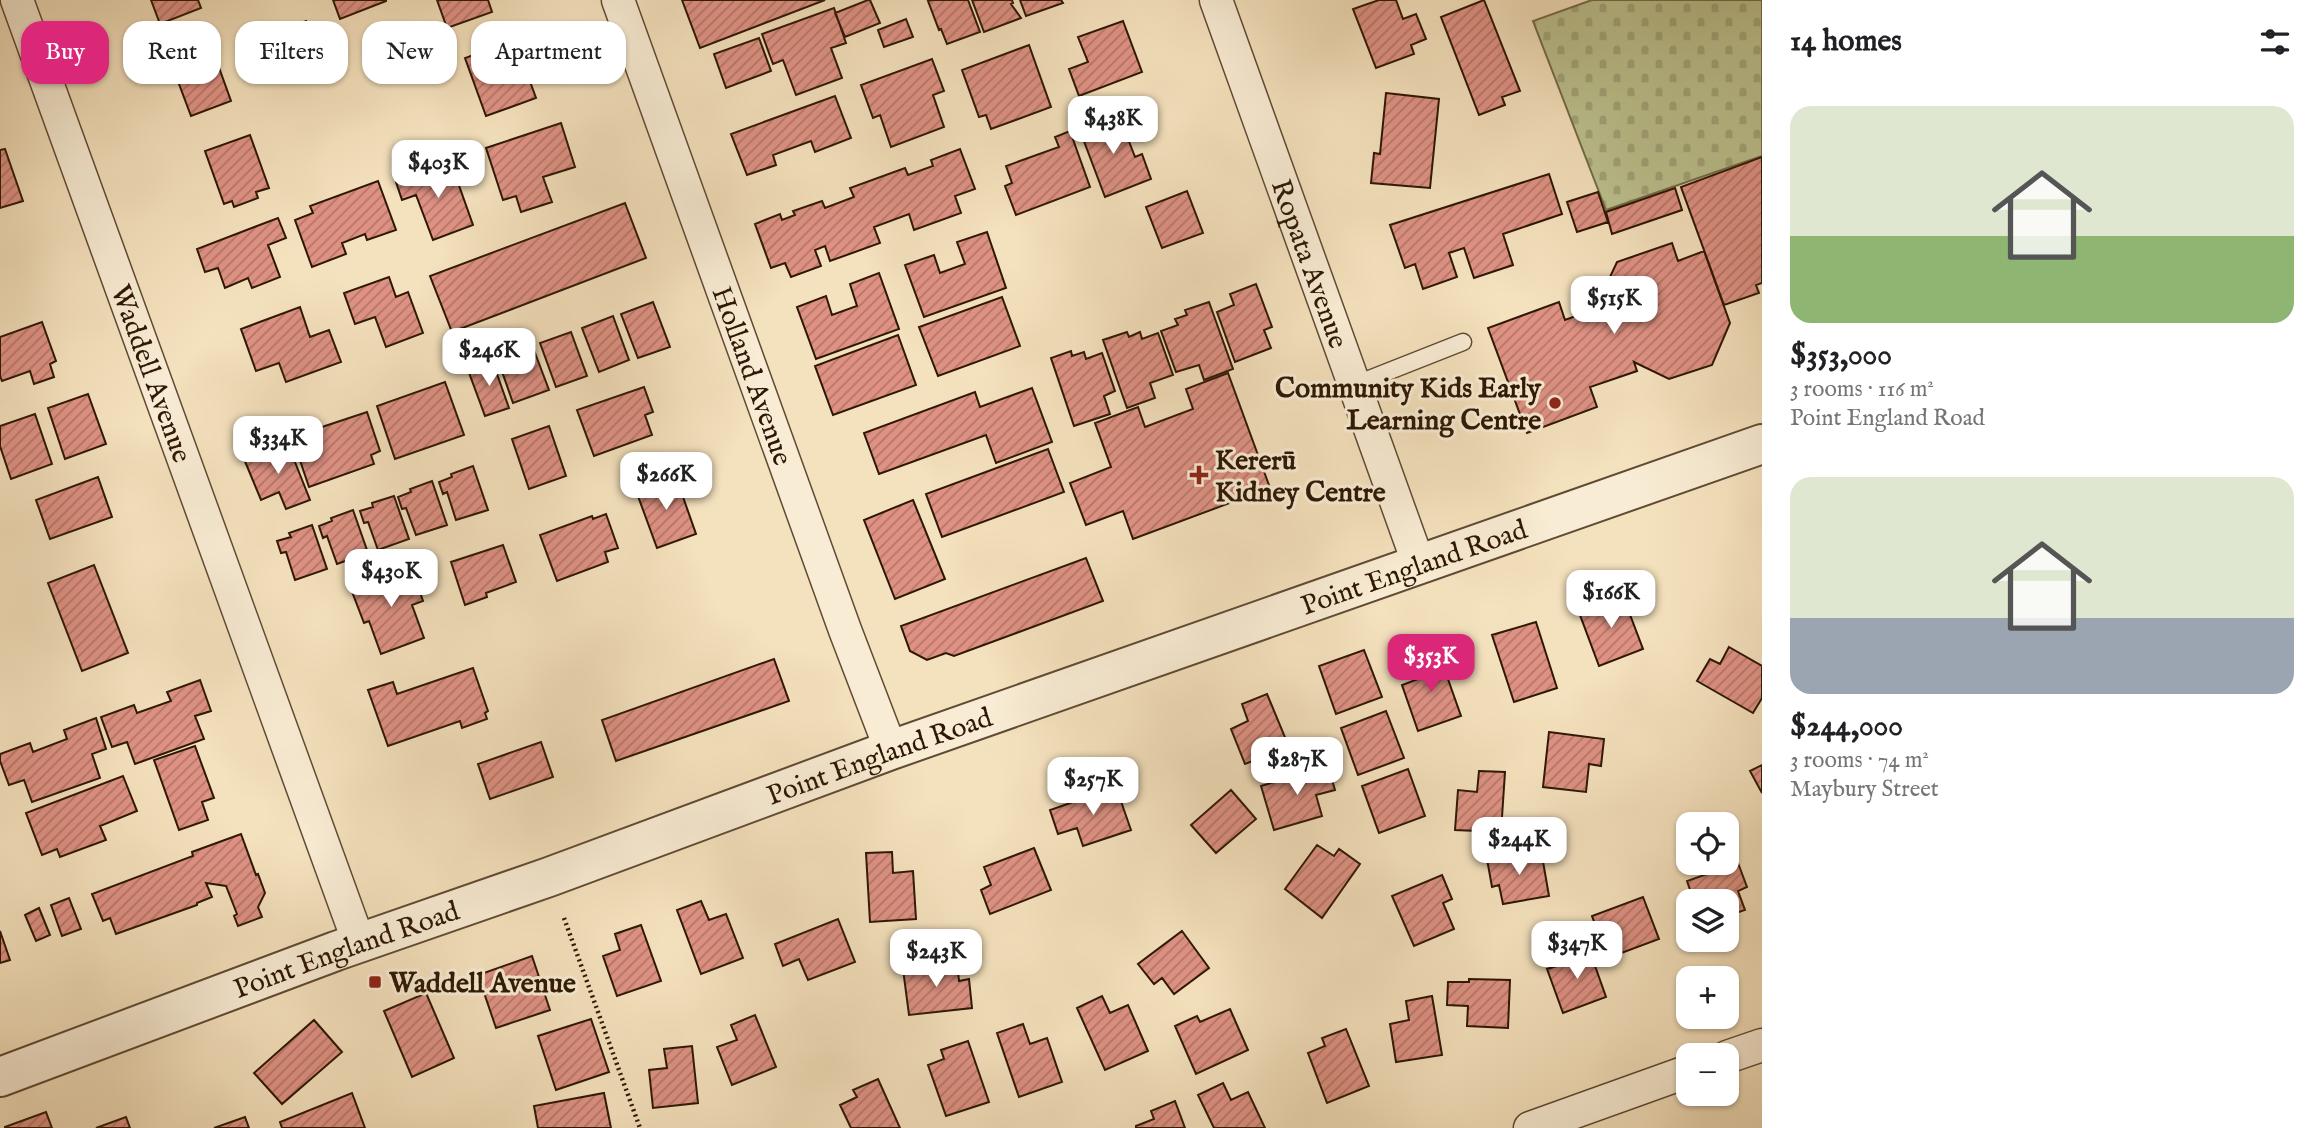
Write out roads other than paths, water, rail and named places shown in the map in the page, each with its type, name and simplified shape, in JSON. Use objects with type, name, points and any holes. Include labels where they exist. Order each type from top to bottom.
[{"type":"street","name":"Waddell Avenue","points":[[17,0],[359,943]]},
{"type":"street","name":"Holland Avenue","points":[[618,0],[845,630],[891,750]]},
{"type":"street","name":"Ropata Avenue","points":[[1216,0],[1419,565]]},
{"type":"street","name":"Point England Road","points":[[0,1077],[359,943],[537,881],[891,750],[1762,444]]},
{"type":"street","points":[[1739,1053],[1762,1045]]},
{"type":"street","points":[[1530,1128],[1676,1076]]},
{"type":"lane","points":[[1354,384],[1463,342]]},
{"type":"place","name":"Community Kids Early Learning Centre","points":[[1555,403]]},
{"type":"place","name":"Kererū Kidney Centre","points":[[1199,475]]},
{"type":"place","name":"Waddell Avenue","points":[[375,982]]}]
